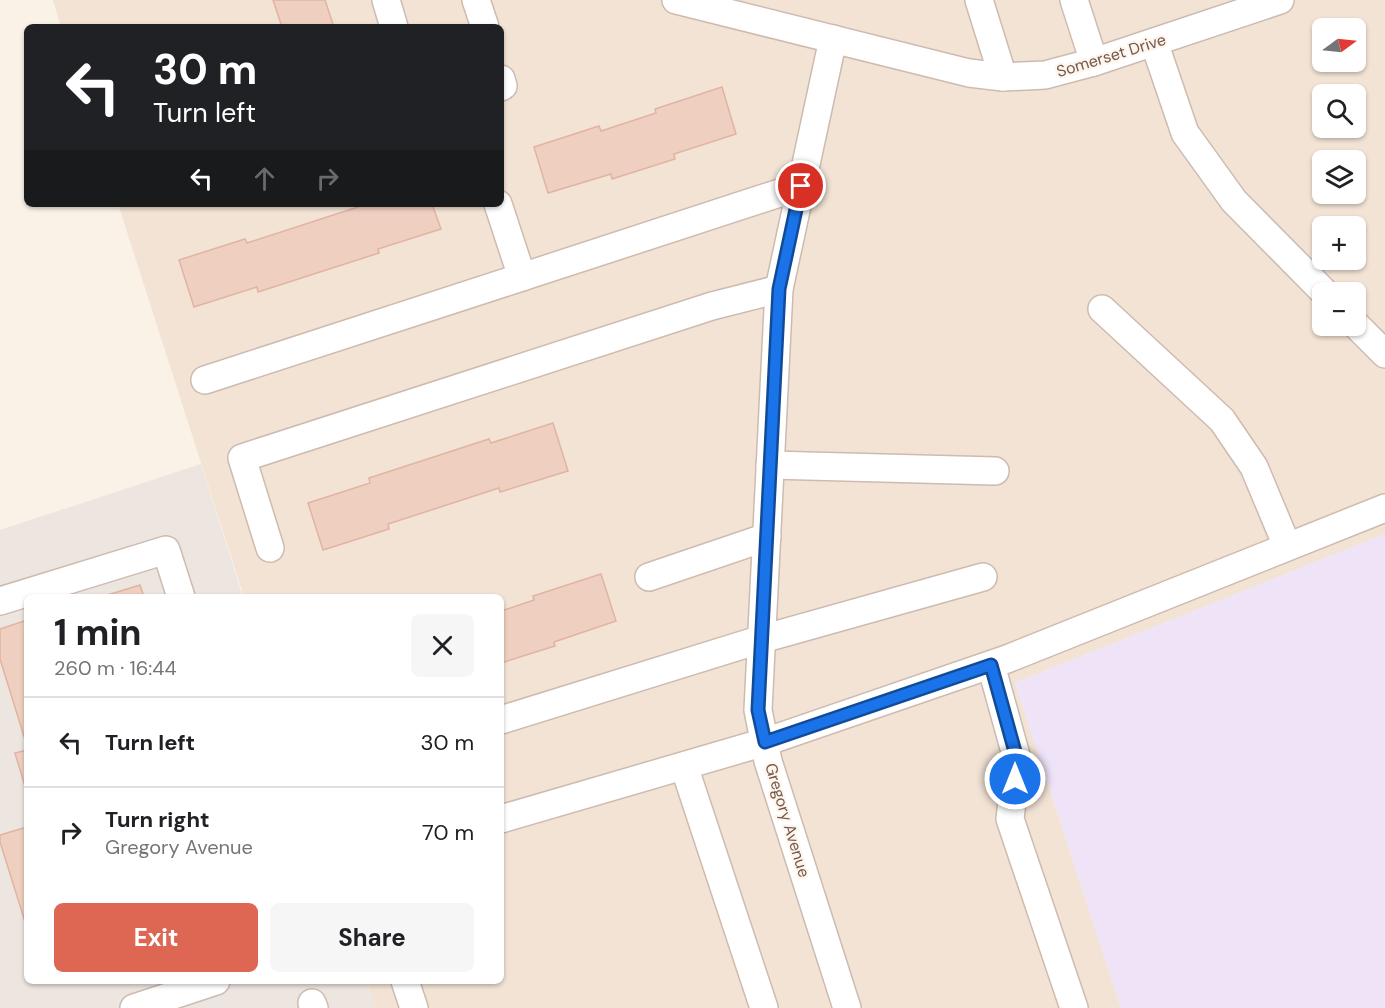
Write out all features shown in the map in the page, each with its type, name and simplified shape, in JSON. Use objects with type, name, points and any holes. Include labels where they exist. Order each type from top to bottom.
[{"type":"street","points":[[386,0],[393,24]]},
{"type":"street","points":[[476,0],[483,24]]},
{"type":"street","points":[[676,0],[833,39]]},
{"type":"street","points":[[979,0],[1003,77]]},
{"type":"street","points":[[1074,0],[1094,62]]},
{"type":"street","name":"Somerset Drive","points":[[833,39],[969,73],[1003,77],[1045,75],[1094,62],[1280,0]]},
{"type":"street","name":"Gregory Avenue","points":[[833,39],[779,289],[758,710],[768,761],[847,1008]]},
{"type":"street","points":[[1154,42],[1185,133],[1234,201],[1314,282]]},
{"type":"street","points":[[205,380],[801,186]]},
{"type":"street","points":[[499,207],[522,277]]},
{"type":"street","points":[[270,548],[242,458],[712,306],[779,289]]},
{"type":"street","points":[[1102,309],[1222,420],[1254,467],[1287,546]]},
{"type":"street","points":[[1366,335],[1385,354]]},
{"type":"street","points":[[770,465],[995,471]]},
{"type":"street","points":[[504,818],[765,742],[991,665],[1385,508]]},
{"type":"street","points":[[649,577],[767,537]]},
{"type":"street","points":[[0,601],[166,550],[180,594]]},
{"type":"street","points":[[504,719],[762,639],[983,577]]},
{"type":"street","points":[[991,665],[1017,759],[1010,819],[1074,1008]]},
{"type":"street","points":[[684,765],[764,1008]]},
{"type":"street","points":[[134,1008],[207,984]]},
{"type":"street","points":[[406,984],[414,1008]]},
{"type":"shaded area","points":[[53,0],[1385,0],[1385,534],[1015,683],[1121,1008],[375,1008],[368,984],[504,984],[504,594],[243,594],[119,207],[504,207],[504,24],[60,24]]},
{"type":"shaded area","points":[[201,464],[242,594],[24,594],[24,984],[368,984],[375,1008],[0,1008],[0,530]]},
{"type":"shaded area","points":[[1385,534],[1385,1008],[1121,1008],[1015,683]]},
{"type":"building","points":[[273,0],[325,0],[333,24],[281,24]]},
{"type":"building","points":[[722,87],[736,134],[674,154],[675,159],[612,179],[611,174],[548,193],[534,147],[599,126],[601,131],[656,113],[655,109]]},
{"type":"building","points":[[358,207],[433,207],[441,229],[378,249],[379,253],[258,292],[257,287],[194,307],[179,260],[245,239],[247,243]]},
{"type":"building","points":[[553,423],[568,471],[500,492],[499,488],[388,524],[389,529],[323,550],[308,503],[370,483],[369,478],[489,439],[491,443]]},
{"type":"building","points":[[601,574],[616,621],[554,642],[555,646],[504,662],[504,610],[534,600],[533,596]]},
{"type":"building","points":[[140,585],[143,594],[111,594]]},
{"type":"building","points":[[24,621],[24,736],[0,659],[0,629]]},
{"type":"building","points":[[24,751],[24,783],[15,753]]},
{"type":"building","points":[[24,828],[24,918],[0,842],[0,835]]},
{"type":"route","points":[[801,186],[779,289],[758,710],[765,742],[991,665],[1017,759],[1015,779]]}]
